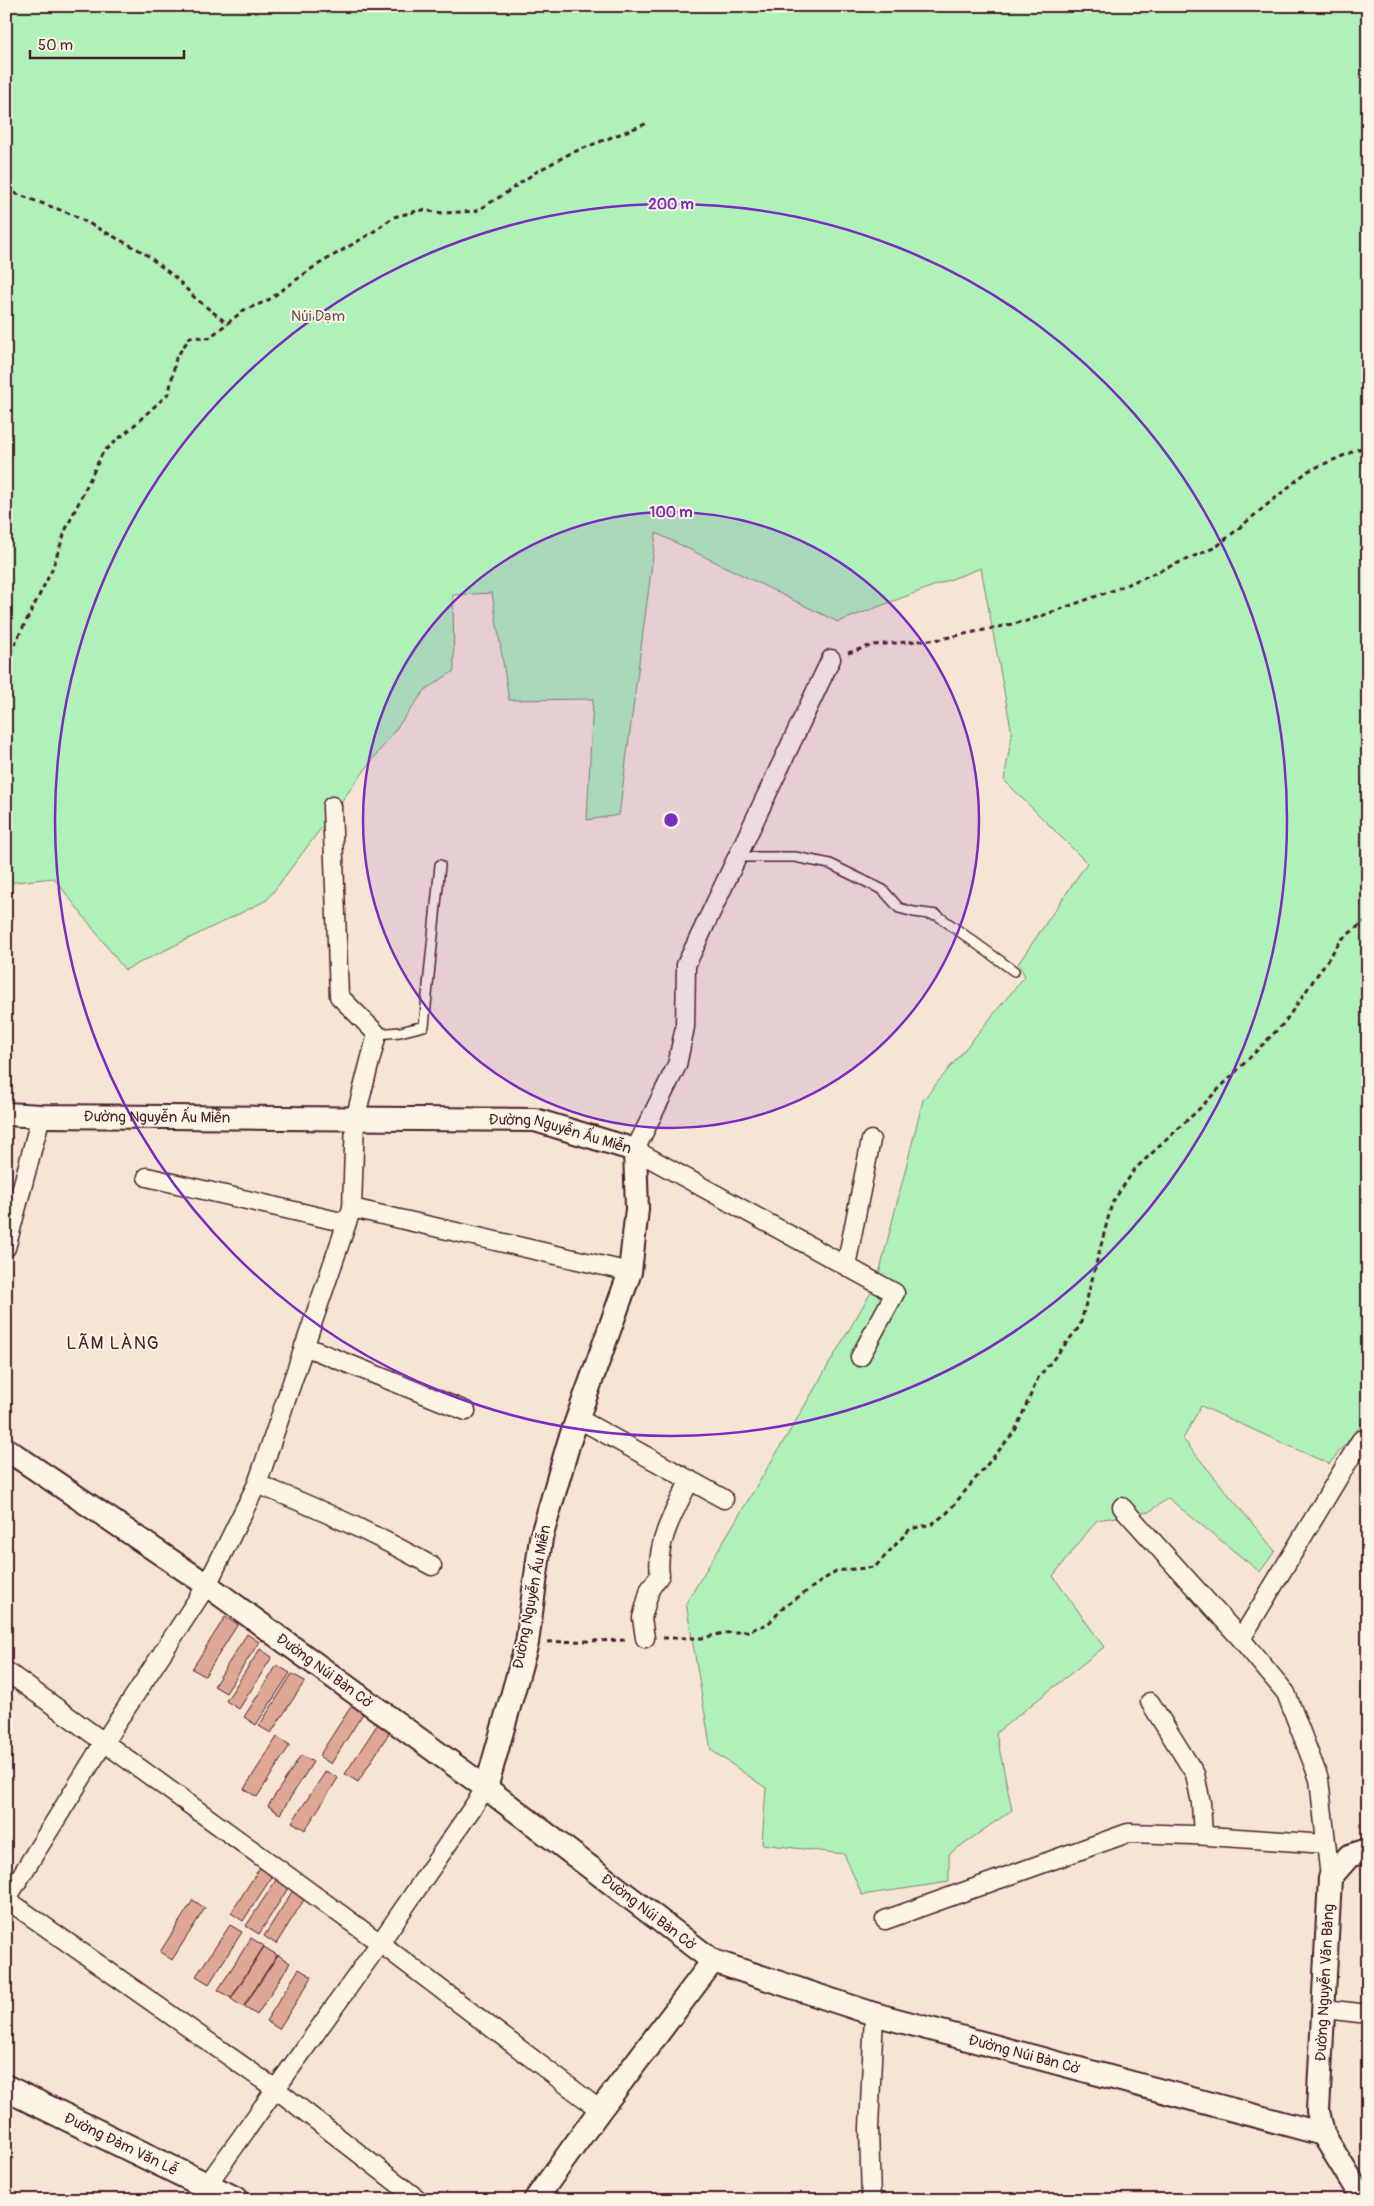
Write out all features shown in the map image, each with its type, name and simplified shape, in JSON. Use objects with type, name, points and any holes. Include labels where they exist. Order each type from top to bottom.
[{"type":"main road","name":"Đường Đàm Văn Lễ","points":[[6,2088],[236,2200]]},
{"type":"street","points":[[830,659],[686,965],[685,1027],[677,1065],[635,1150],[895,1293],[860,1357]]},
{"type":"street","points":[[332,806],[339,996],[377,1034],[355,1119],[349,1216],[257,1484],[207,1585],[104,1742],[6,1899],[277,2090],[418,2200]]},
{"type":"street","name":"Đường Nguyễn Ấu Miễn","points":[[6,1114],[41,1116],[535,1120],[635,1150],[637,1209],[630,1272],[577,1418],[541,1538],[527,1643],[486,1788]]},
{"type":"street","points":[[6,1248],[41,1116]]},
{"type":"street","points":[[846,1266],[871,1140]]},
{"type":"street","points":[[147,1177],[630,1272]]},
{"type":"street","points":[[304,1346],[466,1411]]},
{"type":"street","points":[[577,1418],[724,1499]]},
{"type":"street","points":[[1241,1639],[1362,1440]]},
{"type":"street","name":"Đường Núi Bàn Cờ","points":[[6,1450],[207,1585],[486,1788],[713,1961],[874,2014],[1324,2134]]},
{"type":"street","points":[[645,1638],[642,1618],[650,1589],[660,1575],[658,1563],[668,1528],[690,1480]]},
{"type":"street","points":[[257,1484],[323,1510],[383,1538],[432,1566]]},
{"type":"street","points":[[1122,1508],[1241,1639],[1286,1693],[1319,1779],[1330,1878]]},
{"type":"street","points":[[6,1671],[380,1943],[600,2110]]},
{"type":"street","points":[[1150,1702],[1195,1774],[1201,1803],[1203,1835]]},
{"type":"street","points":[[207,2186],[277,2090],[486,1788]]},
{"type":"street","points":[[885,1920],[1128,1833],[1203,1835],[1326,1844]]},
{"type":"street","points":[[1330,1878],[1349,1856],[1368,1850]]},
{"type":"street","name":"Đường Nguyễn Văn Bảng","points":[[1324,2134],[1318,2111],[1330,1878]]},
{"type":"street","points":[[535,2200],[600,2110],[713,1961]]},
{"type":"street","points":[[1324,2009],[1368,2014]]},
{"type":"street","points":[[870,2200],[869,2128],[874,2014]]},
{"type":"street","points":[[1324,2134],[1363,2200]]},
{"type":"lane","points":[[738,857],[795,857],[830,864],[883,890],[899,908],[937,915],[1014,971]]},
{"type":"lane","points":[[377,1034],[400,1032],[424,1026],[440,865]]},
{"type":"path","points":[[6,661],[51,572],[66,529],[102,452],[169,393],[176,358],[190,338],[209,338],[244,310],[267,301],[314,267],[370,234],[394,217],[421,210],[443,213],[476,211],[536,172],[572,153],[648,123]]},
{"type":"path","points":[[6,190],[71,214],[143,252],[228,324]]},
{"type":"path","points":[[830,659],[874,645],[941,639],[1027,621],[1114,590],[1216,547],[1308,471],[1368,445]]},
{"type":"path","points":[[527,1643],[645,1638],[702,1638],[724,1633],[748,1631],[768,1624],[784,1607],[836,1571],[875,1568],[910,1529],[932,1524],[947,1513],[1015,1431],[1038,1378],[1080,1326],[1112,1203],[1135,1169],[1195,1113],[1284,1023],[1342,939],[1368,919]]},
{"type":"green space","name":"Núi Dạm","points":[[6,6],[1368,6],[1368,1417],[1329,1464],[1201,1406],[1183,1439],[1275,1551],[1260,1572],[1168,1498],[1149,1512],[1097,1520],[1053,1576],[1104,1647],[996,1733],[1012,1810],[949,1854],[949,1882],[862,1895],[844,1854],[762,1844],[766,1788],[711,1750],[686,1603],[877,1282],[923,1100],[1025,976],[1018,964],[1087,863],[1004,780],[1012,734],[981,568],[838,622],[656,533],[619,815],[587,820],[593,699],[509,700],[492,593],[453,595],[454,671],[426,689],[267,900],[125,970],[54,878],[6,883]]},
{"type":"building","points":[[225,1617],[238,1624],[205,1676],[192,1669]]},
{"type":"building","points":[[247,1634],[259,1642],[226,1693],[214,1686]]},
{"type":"building","points":[[260,1649],[272,1657],[239,1709],[226,1701]]},
{"type":"building","points":[[277,1665],[290,1673],[256,1725],[244,1717]]},
{"type":"building","points":[[292,1674],[305,1681],[271,1733],[259,1726]]},
{"type":"building","points":[[352,1705],[364,1712],[331,1764],[319,1756]]},
{"type":"building","points":[[379,1722],[391,1730],[358,1782],[345,1774]]},
{"type":"building","points":[[277,1737],[290,1745],[257,1797],[244,1789]]},
{"type":"building","points":[[301,1755],[313,1762],[280,1814],[268,1806]]},
{"type":"building","points":[[326,1771],[338,1778],[305,1830],[292,1822]]},
{"type":"building","points":[[264,1861],[277,1869],[243,1921],[231,1913]]},
{"type":"building","points":[[280,1874],[292,1882],[259,1934],[246,1926]]},
{"type":"building","points":[[297,1884],[309,1892],[276,1944],[264,1936]]},
{"type":"building","points":[[193,1900],[205,1908],[172,1960],[160,1952]]},
{"type":"building","points":[[230,1925],[242,1932],[209,1984],[196,1976]]},
{"type":"building","points":[[251,1938],[264,1946],[231,1998],[218,1990]]},
{"type":"building","points":[[264,1947],[277,1955],[243,2007],[231,1999]]},
{"type":"building","points":[[278,1955],[290,1963],[257,2015],[244,2007]]},
{"type":"building","points":[[299,1969],[312,1977],[279,2029],[266,2021]]},
{"type":"district","name":"LÃM LÀNG","points":[[113,1343]]}]
